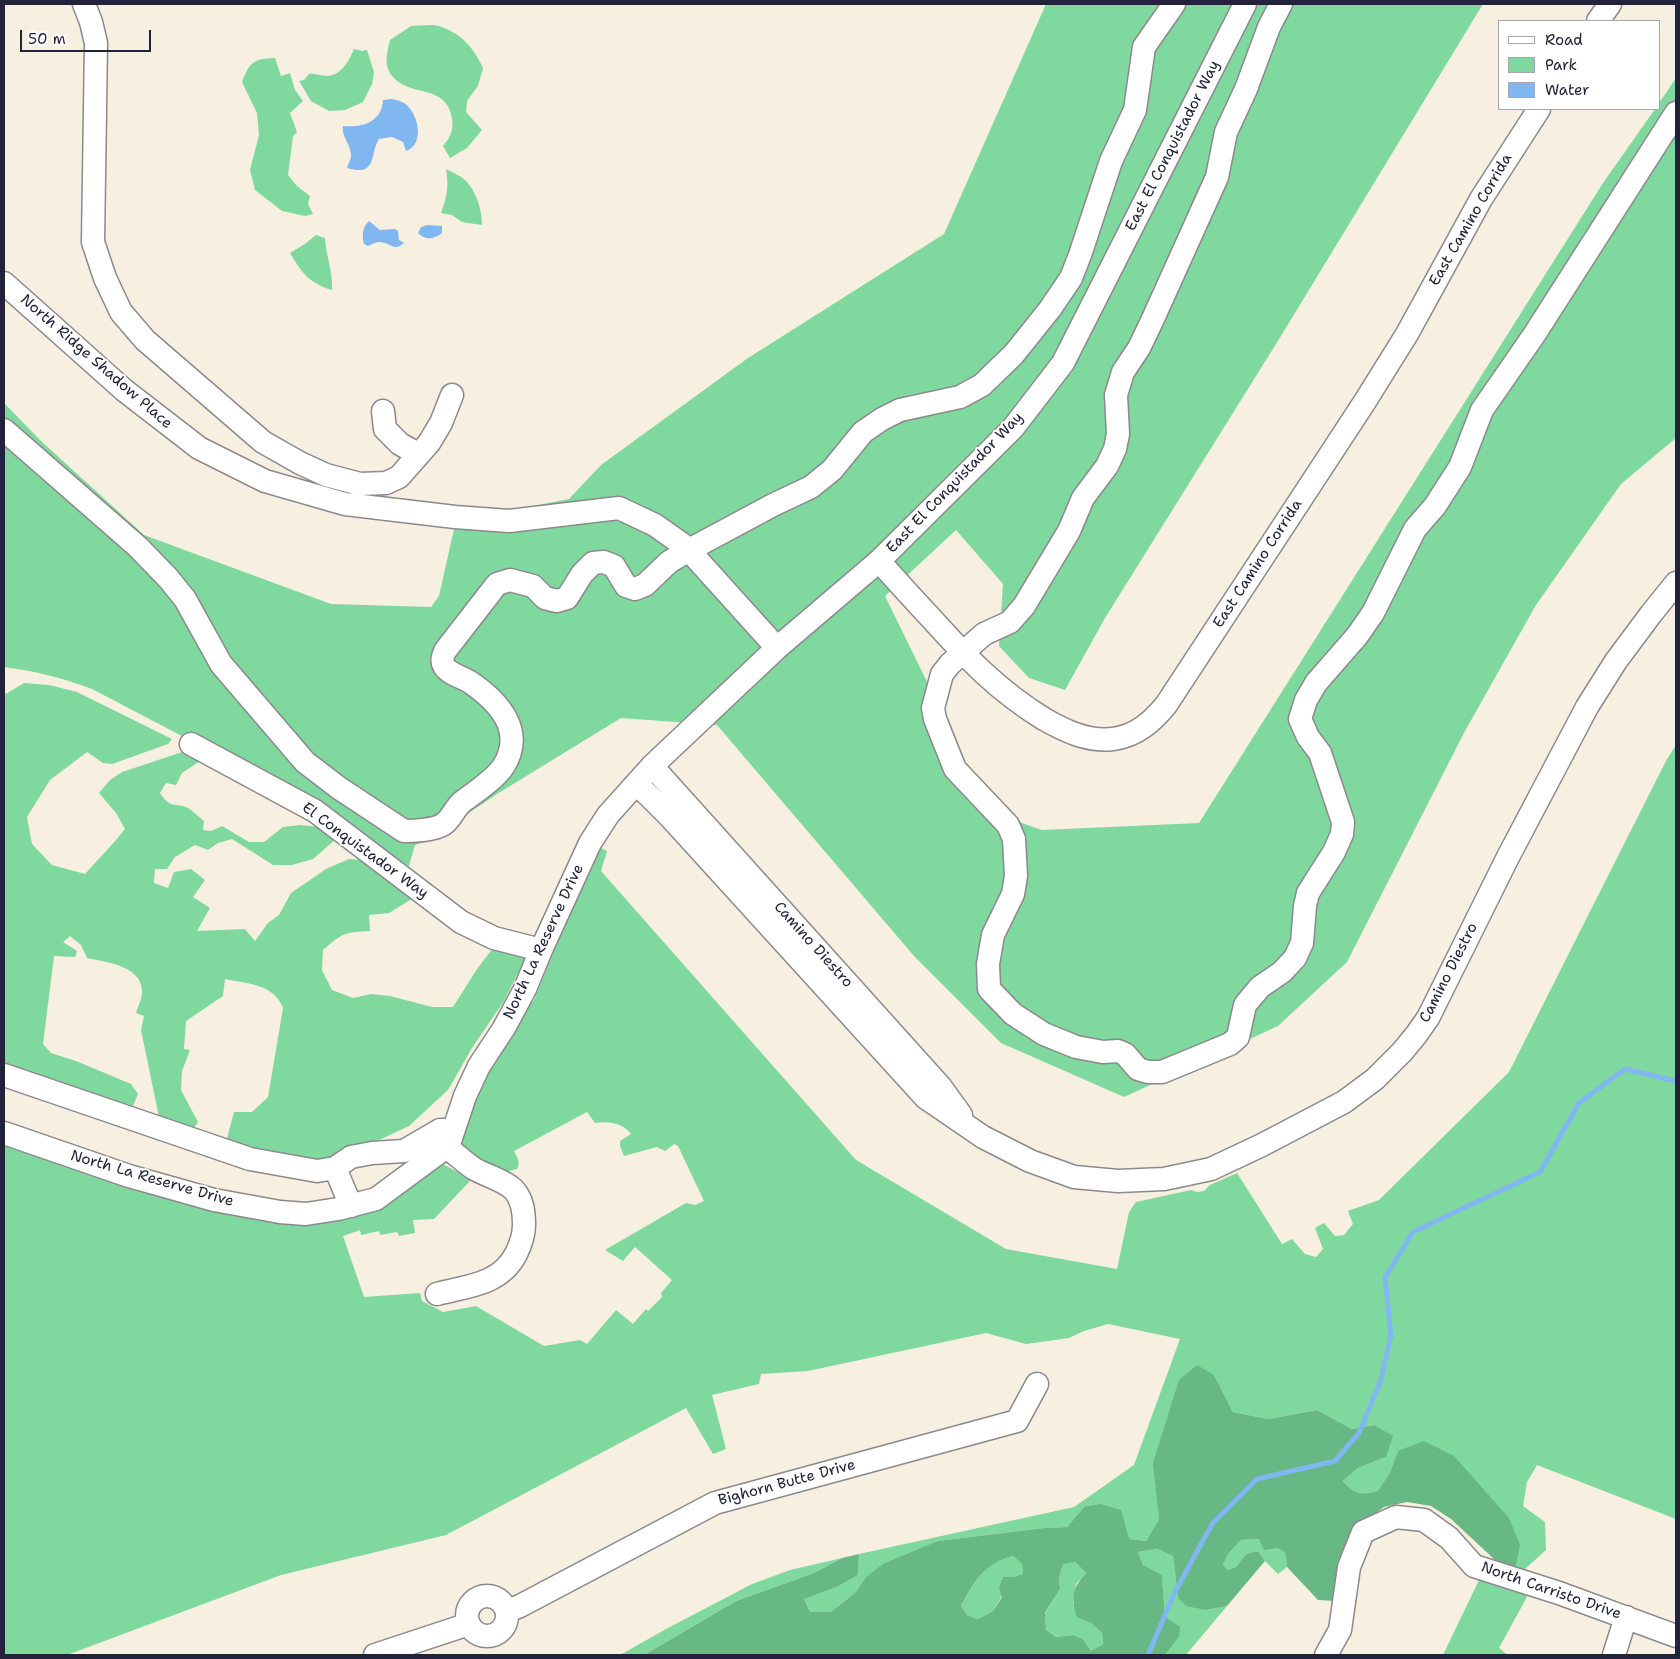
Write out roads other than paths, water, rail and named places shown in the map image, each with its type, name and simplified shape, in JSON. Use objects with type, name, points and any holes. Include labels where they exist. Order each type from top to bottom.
[{"type":"street","points":[[84,4],[92,22],[96,43],[93,242],[105,278],[122,312],[145,340],[263,442],[326,475],[360,484],[386,483],[399,477],[429,443],[441,423],[452,395]]},
{"type":"street","points":[[4,430],[138,547],[168,578],[185,599],[221,664],[305,762],[339,788],[404,831],[414,831],[444,824],[459,805],[503,768],[511,746],[510,725],[497,703],[469,681],[451,673],[444,666],[442,657],[497,584],[510,580],[533,586],[544,598],[557,601],[567,598],[582,574],[593,563],[604,562],[614,566],[626,586],[636,589],[645,585],[670,562],[689,550],[811,487],[832,470],[863,432],[882,420],[900,410],[960,398],[982,385],[1014,354],[1050,309],[1071,278],[1111,161],[1135,110],[1144,47],[1174,4]]},
{"type":"street","name":"East El Conquistador Way","points":[[652,766],[777,648],[879,561],[1013,428],[1063,363],[1245,4]]},
{"type":"street","points":[[1281,4],[1269,28],[1246,89],[1226,132],[1217,177],[1139,348],[1123,372],[1116,394],[1118,434],[1116,449],[1107,466],[1083,498],[1069,531],[1024,606],[1010,622],[984,634],[942,674],[933,708],[935,719],[955,770],[1008,825],[1014,839],[1016,876],[1013,894],[993,935],[988,964],[989,989],[1013,1014],[1044,1034],[1076,1046],[1103,1052],[1118,1050],[1125,1054],[1138,1069],[1148,1072],[1162,1072],[1230,1044],[1238,1037],[1245,1005],[1260,987],[1282,972],[1295,958],[1302,943],[1305,906],[1308,894],[1334,852],[1342,834],[1343,822],[1320,753],[1308,737],[1300,719],[1306,700],[1316,683],[1357,636],[1373,613],[1415,529],[1435,506],[1460,466],[1482,410],[1534,335],[1676,113]]},
{"type":"street","points":[[1599,20],[1610,4]]},
{"type":"street","name":"East Camino Corrida","points":[[879,561],[963,652],[999,688],[1013,699],[1054,724],[1080,736],[1092,739],[1114,739],[1138,731],[1148,724],[1166,705],[1364,403],[1407,334],[1481,199],[1537,110]]},
{"type":"street","name":"North Ridge Shadow Place","points":[[4,283],[124,390],[199,448],[264,481],[345,504],[455,517],[509,521],[619,508],[655,525],[689,550],[777,648]]},
{"type":"street","points":[[383,411],[385,429],[400,444],[418,454]]},
{"type":"street","name":"Camino Diestro","points":[[636,784],[679,826],[926,1098],[998,1146],[1030,1162],[1074,1176],[1118,1180],[1164,1179],[1210,1169],[1236,1158],[1344,1102],[1375,1079],[1402,1052],[1428,1018],[1508,857],[1587,707],[1616,661],[1676,583]]},
{"type":"street","name":"El Conquistador Way","points":[[191,744],[315,811],[461,922],[494,938],[541,950]]},
{"type":"street","name":"Camino Diestro","points":[[652,766],[940,1086],[969,1127]]},
{"type":"street","name":"North La Reserve Drive","points":[[4,1132],[129,1176],[214,1200],[280,1212],[306,1214],[351,1206],[376,1199],[429,1162],[449,1138],[479,1066],[504,1028],[525,989],[590,843],[608,815],[652,766]]},
{"type":"street","points":[[4,1075],[250,1159],[317,1171],[335,1168],[351,1157],[385,1152],[404,1152],[440,1130],[449,1138],[472,1167],[506,1183],[516,1191],[524,1211],[524,1229],[520,1247],[504,1272],[491,1280],[437,1294]]},
{"type":"street","points":[[385,1152],[396,1185]]},
{"type":"street","points":[[335,1168],[351,1206]]},
{"type":"street","name":"Bighorn Butte Drive","points":[[375,1655],[469,1624],[481,1636],[494,1636],[501,1632],[505,1626],[507,1620],[506,1611],[520,1606],[715,1502],[1017,1421],[1037,1384]]},
{"type":"street","name":"North Carristo Drive","points":[[1326,1655],[1340,1630],[1349,1567],[1363,1532],[1396,1517],[1424,1520],[1449,1538],[1474,1566],[1626,1617],[1676,1636]]},
{"type":"street","points":[[1614,1655],[1626,1617]]},
{"type":"water","points":[[392,99],[404,103],[413,113],[418,128],[416,142],[406,151],[403,142],[392,137],[379,139],[368,167],[364,170],[347,168],[351,153],[343,126],[357,126],[370,122],[379,114],[383,100]]},
{"type":"water","points":[[369,221],[380,230],[395,229],[398,231],[399,240],[404,243],[398,247],[380,242],[368,246],[364,244],[363,232]]},
{"type":"water","points":[[427,225],[442,226],[442,233],[433,238],[427,238],[418,233],[421,227]]},
{"type":"waterway","points":[[1148,1655],[1175,1592],[1212,1524],[1257,1479],[1335,1461],[1359,1433],[1381,1380],[1391,1335],[1385,1277],[1413,1232],[1540,1172],[1579,1103],[1625,1069],[1676,1081]]}]
